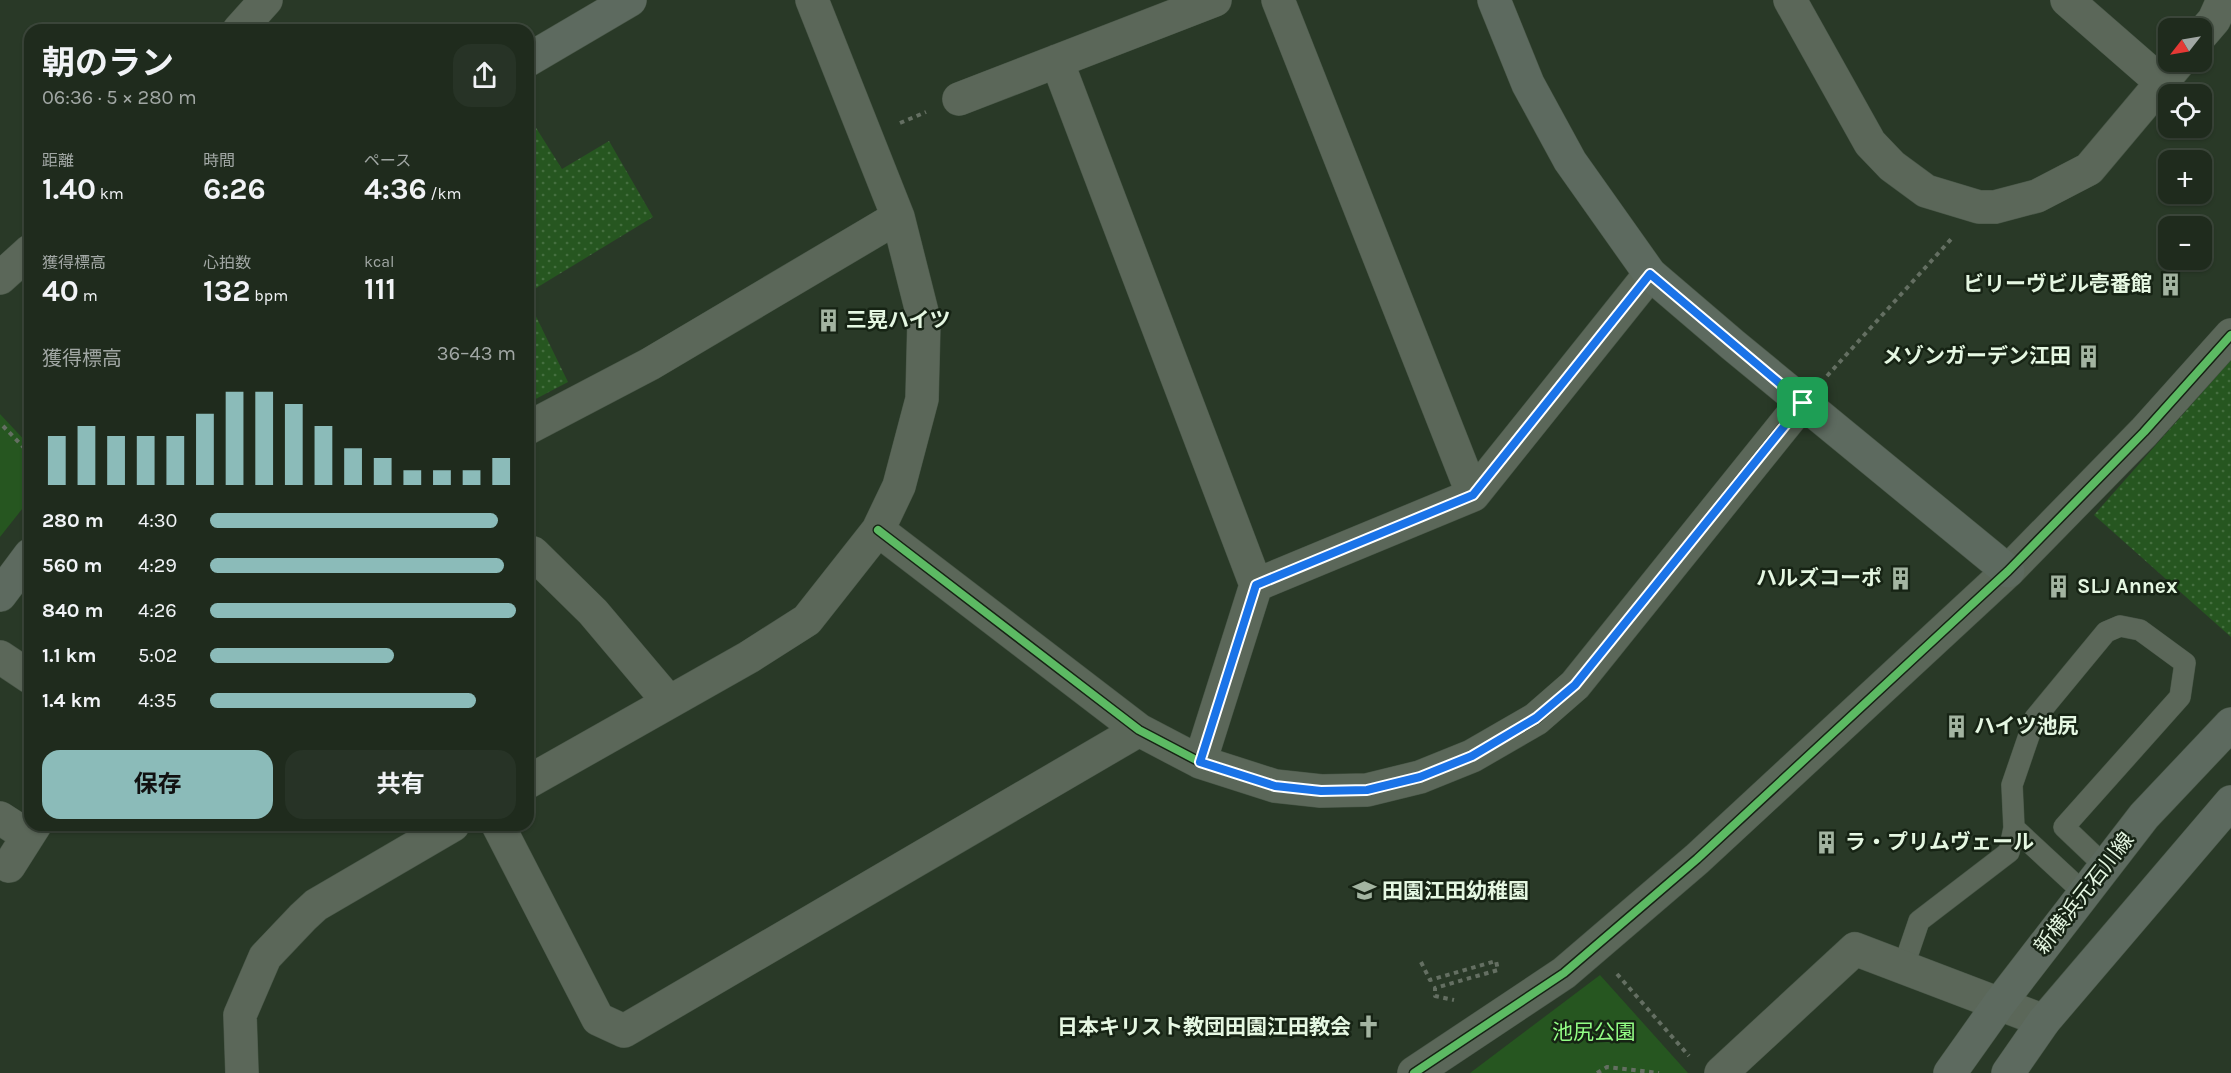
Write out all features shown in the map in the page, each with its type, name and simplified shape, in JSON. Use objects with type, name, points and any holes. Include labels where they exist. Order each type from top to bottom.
[{"type":"street","points":[[244,24],[266,0]]},
{"type":"street","points":[[534,56],[630,0]]},
{"type":"street","points":[[534,779],[749,657],[807,620],[878,530],[899,486],[922,399],[924,320],[898,218],[812,0]]},
{"type":"street","points":[[959,99],[1215,0]]},
{"type":"street","points":[[1278,0],[1473,495]]},
{"type":"street","points":[[1494,0],[1528,84],[1570,161],[1650,274],[2008,571]]},
{"type":"street","points":[[1790,0],[1870,143],[1892,166],[1926,191],[1979,207],[1995,207],[2037,196],[2089,169],[2170,72]]},
{"type":"street","points":[[2067,0],[2158,64]]},
{"type":"street","points":[[2212,22],[2223,0]]},
{"type":"street","points":[[1057,61],[1256,585],[1200,762]]},
{"type":"street","points":[[534,425],[650,364],[898,218]]},
{"type":"street","points":[[0,278],[24,256]]},
{"type":"street","points":[[1256,585],[1473,495],[1650,274]]},
{"type":"street","points":[[1414,1073],[1572,967],[1697,859],[2008,571],[2144,432],[2231,335]]},
{"type":"street","points":[[878,530],[1139,730],[1200,762],[1275,786],[1321,791],[1367,790],[1420,777],[1472,756],[1536,718],[1575,685],[1803,403]]},
{"type":"street","points":[[534,554],[593,612],[669,702]]},
{"type":"street","points":[[0,595],[24,563]]},
{"type":"street","points":[[0,657],[24,673]]},
{"type":"street","name":"新横浜元石川線","points":[[1950,1073],[1999,1004],[2144,816],[2231,724]]},
{"type":"street","points":[[501,831],[598,1019],[624,1031],[1139,730]]},
{"type":"street","points":[[2008,1073],[2044,1021],[2231,802]]},
{"type":"street","points":[[0,818],[24,828]]},
{"type":"street","points":[[9,866],[31,831]]},
{"type":"street","points":[[242,1073],[240,1015],[265,957],[316,905],[443,831]]},
{"type":"street","points":[[1708,1068],[1855,949],[2044,1021]]},
{"type":"lane","points":[[1903,968],[1919,921],[2009,852],[2014,828],[2012,785],[2035,718],[2106,632],[2120,626],[2140,630],[2185,663],[2180,697],[2064,827],[2105,866]]},
{"type":"lane","points":[[2014,828],[2084,893]]},
{"type":"path","points":[[1803,403],[1979,207]]},
{"type":"path","points":[[3,426],[24,448]]},
{"type":"path","points":[[1421,962],[1430,980],[1497,961],[1498,970],[1435,988],[1435,996],[1504,1012]]},
{"type":"path","points":[[1622,981],[1708,1068]]},
{"type":"path","points":[[1597,1073],[1607,1068],[1659,1073]]},
{"type":"green space","points":[[534,125],[562,169],[609,141],[653,217],[534,289]]},
{"type":"green space","points":[[534,312],[568,382],[534,400]]},
{"type":"green space","points":[[2231,360],[2231,637],[2094,515]]},
{"type":"green space","points":[[0,414],[24,440],[24,507],[0,537]]},
{"type":"green space","name":"池尻公園","points":[[1600,975],[1688,1073],[1470,1073]]},
{"type":"cycle path","points":[[1414,1073],[1564,973],[1697,859],[2008,571],[2144,432],[2231,335]]},
{"type":"cycle path","points":[[878,530],[1139,730],[1200,762],[1275,786],[1321,791],[1367,790],[1420,777],[1472,756],[1536,719],[1575,685],[1802,403]]},
{"type":"place","name":"ビリーヴビル壱番館","points":[[2170,284]]},
{"type":"place","name":"三晃ハイツ","points":[[828,320]]},
{"type":"place","name":"メゾンガーデン江田","points":[[2089,356]]},
{"type":"place","name":"ハルズコーポ","points":[[1900,578]]},
{"type":"place","name":"SLJ Annex","points":[[2059,586]]},
{"type":"place","name":"ハイツ池尻","points":[[1956,726]]},
{"type":"place","name":"ラ・プリムヴェール","points":[[1827,842]]},
{"type":"place","name":"田園江田幼稚園","points":[[1364,891]]},
{"type":"place","name":"日本キリスト教団田園江田教会","points":[[1369,1027]]},
{"type":"route","points":[[1650,274],[1803,403],[1575,685],[1536,718],[1472,756],[1420,777],[1367,790],[1321,791],[1275,786],[1200,762],[1256,585],[1473,495],[1650,274]]}]
